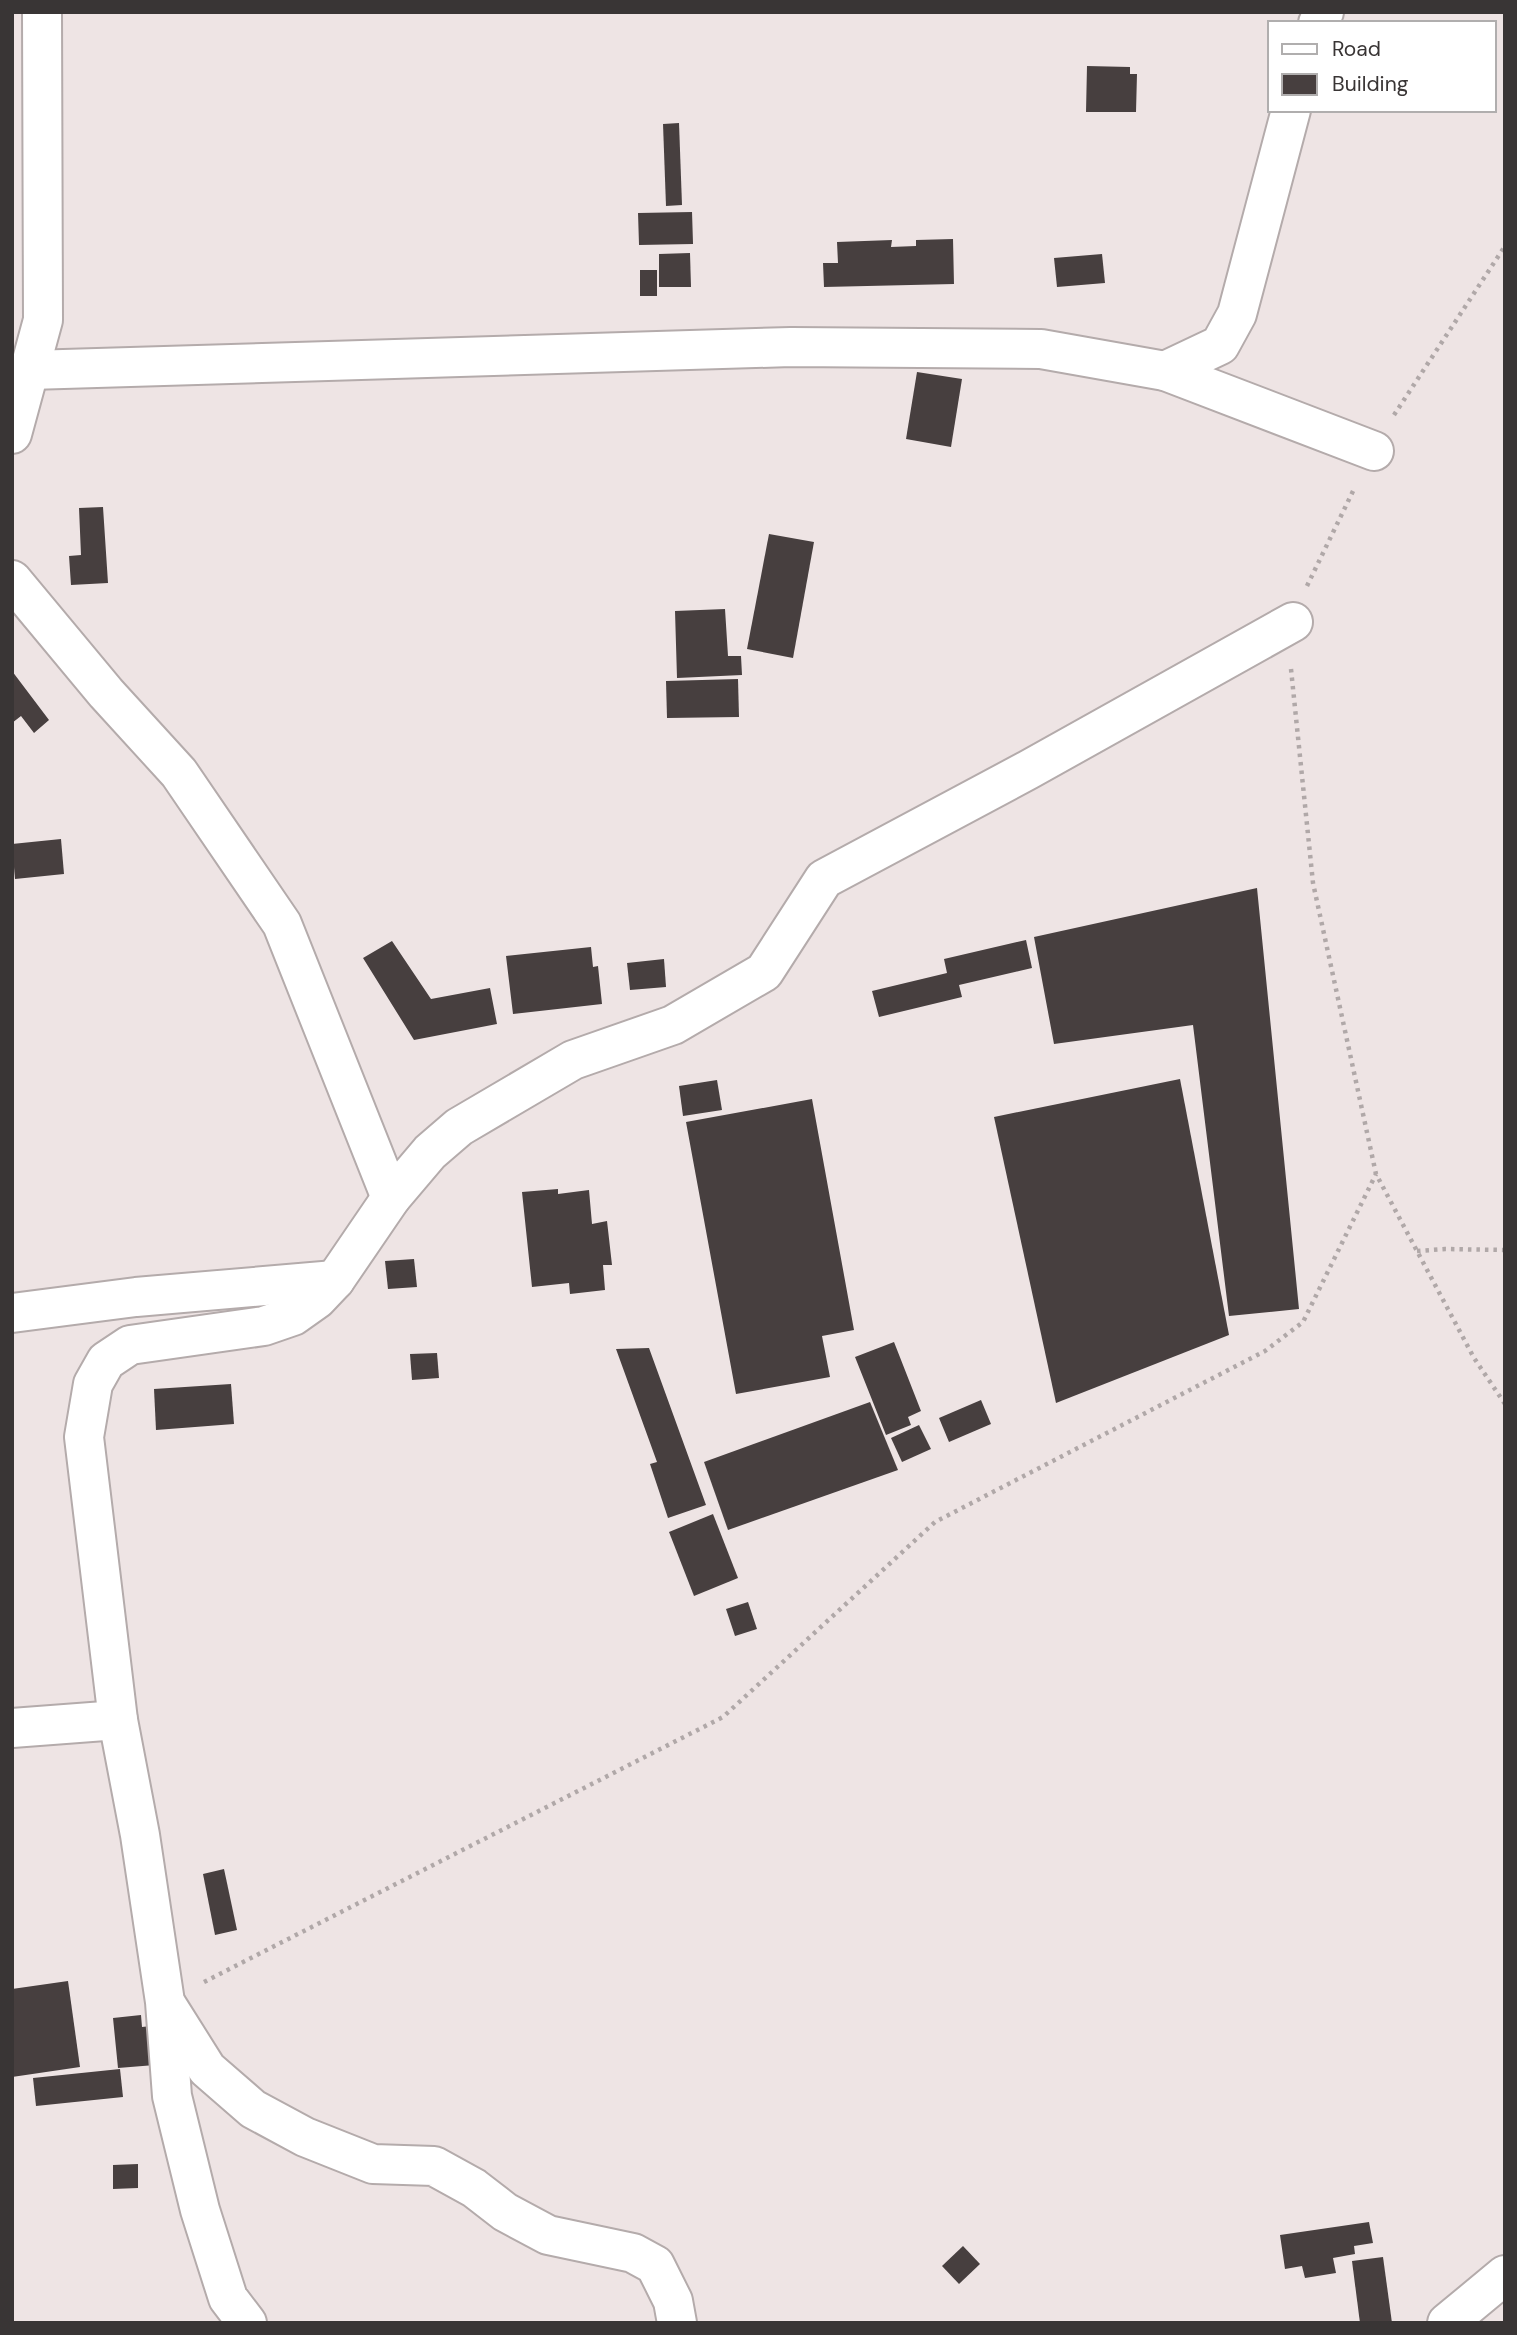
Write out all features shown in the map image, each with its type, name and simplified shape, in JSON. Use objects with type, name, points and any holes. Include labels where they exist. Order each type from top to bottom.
[{"type":"street","points":[[12,434],[43,320],[42,12]]},
{"type":"street","points":[[1165,371],[1220,345],[1237,314],[1290,112]]},
{"type":"street","points":[[30,370],[791,347],[1041,349],[1165,371],[1374,451]]},
{"type":"street","points":[[12,580],[106,692],[179,773],[282,925],[391,1198]]},
{"type":"street","points":[[247,2323],[228,2298],[200,2210],[172,2096],[165,2002],[140,1835],[118,1720],[84,1437],[93,1384],[106,1361],[130,1345],[264,1326],[293,1315],[317,1299],[335,1280],[391,1198],[430,1152],[459,1127],[573,1060],[674,1025],[764,972],[824,879],[1028,771],[1293,622]]},
{"type":"street","points":[[12,1313],[136,1297],[335,1280]]},
{"type":"street","points":[[12,1728],[118,1720]]},
{"type":"street","points":[[165,2002],[207,2069],[253,2109],[305,2137],[373,2164],[434,2166],[474,2188],[505,2212],[548,2235],[633,2253],[655,2265],[673,2301],[677,2323]]},
{"type":"street","points":[[1447,2323],[1505,2275]]},
{"type":"path","points":[[1505,246],[1385,428],[1311,574],[1293,622],[1290,673],[1313,883],[1376,1174],[1474,1358],[1505,1404]]},
{"type":"path","points":[[165,2002],[723,1717],[935,1522],[1265,1351],[1303,1322],[1376,1174]]},
{"type":"path","points":[[1417,1251],[1505,1250]]},
{"type":"building","points":[[1087,66],[1130,67],[1130,74],[1137,74],[1136,112],[1086,112]]},
{"type":"building","points":[[679,123],[682,205],[666,206],[663,124]]},
{"type":"building","points":[[692,212],[693,244],[639,245],[638,213]]},
{"type":"building","points":[[953,239],[954,284],[824,287],[823,263],[838,263],[837,242],[892,240],[891,247],[916,246],[916,240]]},
{"type":"building","points":[[690,253],[691,287],[659,287],[659,254]]},
{"type":"building","points":[[1102,254],[1105,283],[1057,287],[1054,258]]},
{"type":"building","points":[[640,270],[657,270],[657,296],[640,296]]},
{"type":"building","points":[[917,372],[962,379],[951,447],[906,439]]},
{"type":"building","points":[[103,507],[108,583],[71,585],[69,556],[81,555],[79,508]]},
{"type":"building","points":[[769,534],[814,542],[793,658],[747,649]]},
{"type":"building","points":[[725,609],[728,656],[741,656],[742,675],[677,678],[675,611]]},
{"type":"building","points":[[12,671],[49,720],[34,733],[21,716],[12,723]]},
{"type":"building","points":[[738,679],[739,717],[667,718],[666,681]]},
{"type":"building","points":[[61,839],[64,874],[15,879],[12,844]]},
{"type":"building","points":[[1257,888],[1299,1309],[1229,1316],[1193,1025],[1054,1044],[1034,937]]},
{"type":"building","points":[[1026,940],[1032,968],[959,985],[962,997],[879,1017],[872,991],[947,973],[944,959]]},
{"type":"building","points":[[392,941],[431,999],[490,988],[497,1024],[414,1040],[363,958]]},
{"type":"building","points":[[591,947],[593,967],[598,966],[602,1004],[513,1014],[506,956]]},
{"type":"building","points":[[664,959],[666,987],[630,990],[627,963]]},
{"type":"building","points":[[1180,1079],[1229,1335],[1056,1403],[994,1117]]},
{"type":"building","points":[[717,1080],[722,1110],[683,1116],[679,1086]]},
{"type":"building","points":[[812,1099],[854,1330],[822,1336],[830,1377],[736,1394],[686,1122]]},
{"type":"building","points":[[558,1189],[558,1194],[589,1190],[592,1224],[607,1221],[612,1265],[603,1265],[605,1290],[570,1294],[569,1283],[532,1287],[522,1192]]},
{"type":"building","points":[[414,1259],[417,1287],[388,1289],[385,1261]]},
{"type":"building","points":[[894,1342],[921,1411],[908,1417],[911,1425],[886,1435],[855,1357]]},
{"type":"building","points":[[649,1348],[706,1505],[668,1518],[650,1464],[657,1462],[616,1349]]},
{"type":"building","points":[[437,1353],[439,1378],[412,1380],[410,1354]]},
{"type":"building","points":[[231,1384],[234,1424],[156,1430],[154,1389]]},
{"type":"building","points":[[981,1400],[991,1424],[949,1442],[939,1418]]},
{"type":"building","points":[[870,1402],[898,1470],[728,1530],[704,1462]]},
{"type":"building","points":[[919,1425],[931,1449],[902,1462],[891,1438]]},
{"type":"building","points":[[713,1514],[738,1578],[694,1596],[669,1532]]},
{"type":"building","points":[[748,1602],[757,1629],[735,1636],[726,1609]]},
{"type":"building","points":[[224,1869],[237,1930],[215,1935],[203,1874]]},
{"type":"building","points":[[68,1981],[80,2067],[12,2077],[12,1989]]},
{"type":"building","points":[[141,2015],[142,2027],[151,2026],[155,2065],[118,2068],[113,2018]]},
{"type":"building","points":[[120,2069],[123,2097],[36,2106],[33,2078]]},
{"type":"building","points":[[138,2164],[138,2188],[113,2189],[113,2165]]},
{"type":"building","points":[[1369,2222],[1373,2243],[1354,2246],[1355,2254],[1333,2258],[1336,2273],[1305,2278],[1302,2266],[1285,2269],[1280,2235]]},
{"type":"building","points":[[963,2246],[980,2264],[959,2284],[942,2266]]},
{"type":"building","points":[[1383,2257],[1392,2323],[1360,2323],[1352,2261]]}]
